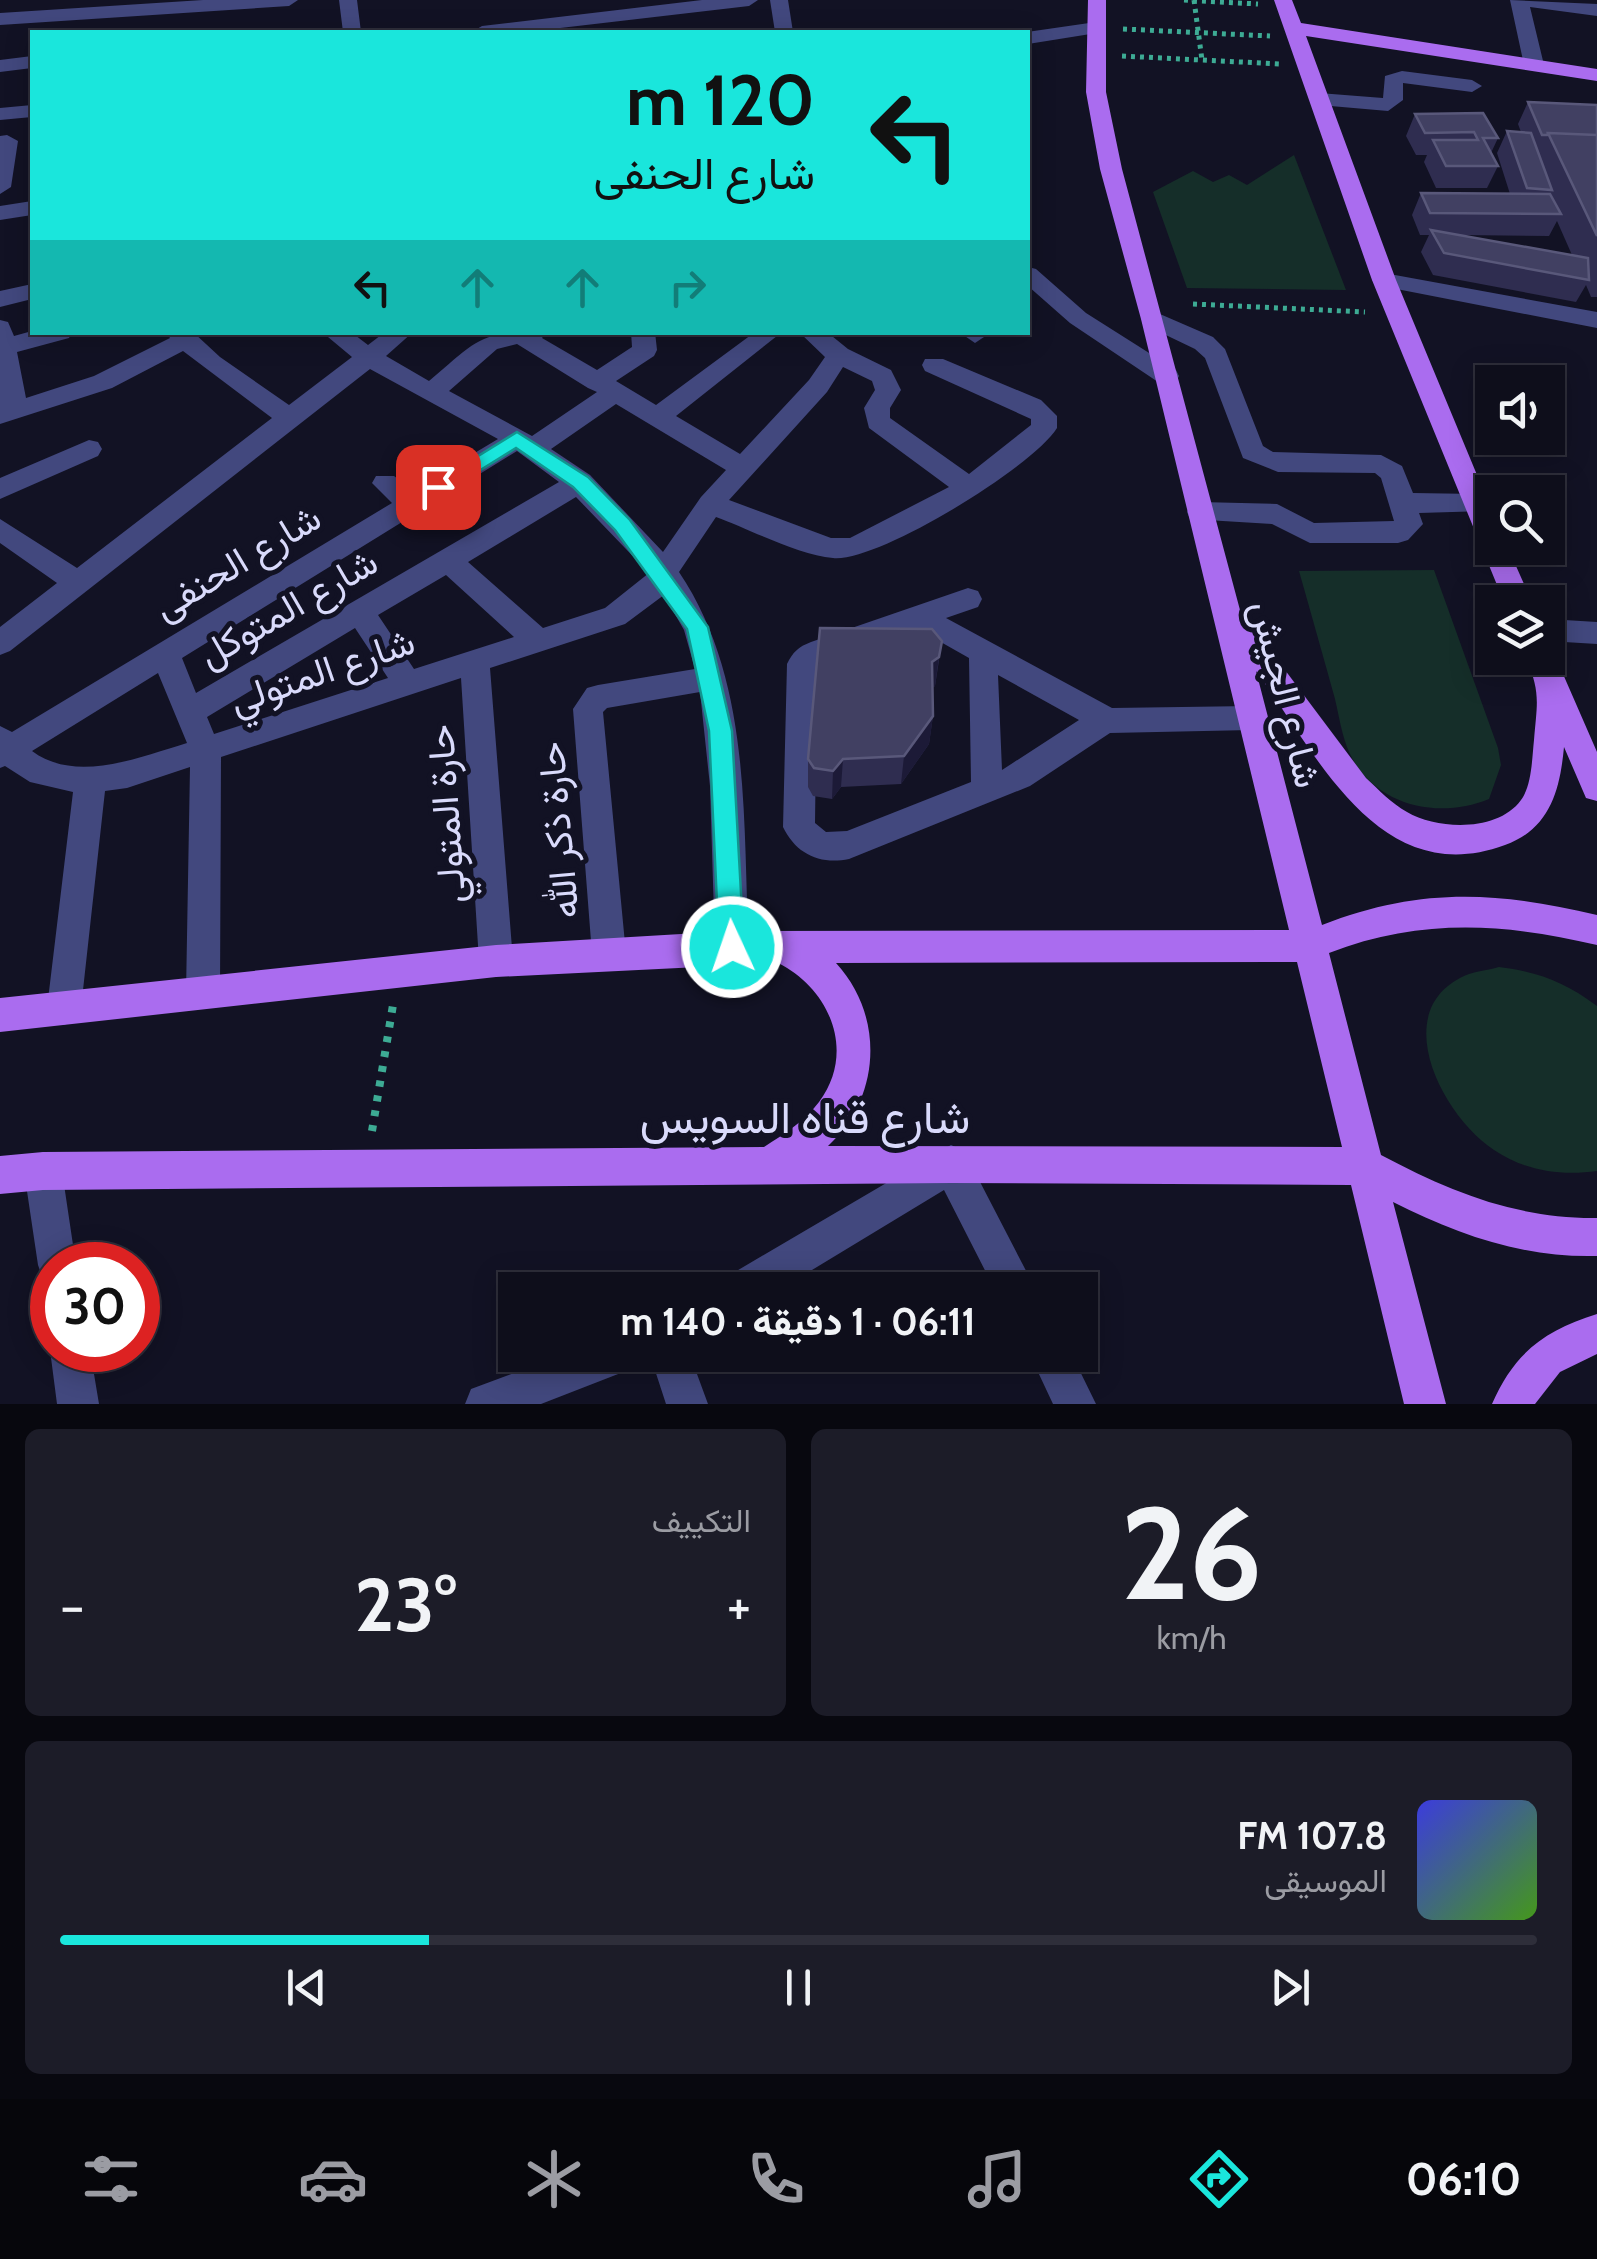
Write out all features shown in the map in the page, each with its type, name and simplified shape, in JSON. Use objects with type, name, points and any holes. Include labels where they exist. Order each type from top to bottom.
[{"type":"main road","points":[[1284,2],[1384,280],[1475,499]]},
{"type":"main road","name":"شارع الجيش","points":[[1096,28],[1096,92],[1112,169],[1425,1404]]},
{"type":"main road","points":[[1295,32],[1597,75]]},
{"type":"main road","points":[[1222,604],[1353,790],[1383,815],[1420,832],[1459,840],[1495,836],[1523,820],[1540,798],[1554,688]]},
{"type":"main road","points":[[1548,675],[1597,788]]},
{"type":"main road","points":[[0,1014],[496,961],[732,947],[1308,946],[1360,923],[1417,910],[1477,908],[1541,915],[1597,930]]},
{"type":"main road","points":[[769,1165],[807,1140],[836,1110],[852,1073],[854,1034],[842,997],[818,968],[785,948]]},
{"type":"main road","name":"شارع قناه السويس","points":[[0,1175],[44,1171],[366,1167],[1364,1166],[1417,1196],[1473,1218],[1531,1233],[1597,1236]]},
{"type":"main road","points":[[1513,1404],[1532,1368],[1564,1343],[1597,1334]]},
{"type":"street","points":[[0,19],[289,0]]},
{"type":"street","points":[[348,0],[352,30]]},
{"type":"street","points":[[523,30],[570,27],[650,8],[750,0]]},
{"type":"street","points":[[779,0],[784,30]]},
{"type":"street","points":[[1534,66],[1519,0],[1597,10]]},
{"type":"street","points":[[650,8],[662,30]]},
{"type":"street","points":[[1030,38],[1096,28]]},
{"type":"street","points":[[0,66],[30,62]]},
{"type":"street","points":[[1318,100],[1388,105],[1393,100],[1392,80],[1402,77],[1472,86]]},
{"type":"street","points":[[0,114],[30,111]]},
{"type":"street","points":[[0,186],[17,135]]},
{"type":"street","points":[[0,212],[30,208]]},
{"type":"street","points":[[1030,276],[1078,318],[1167,376]]},
{"type":"street","points":[[1384,280],[1597,320]]},
{"type":"street","points":[[0,299],[30,292]]},
{"type":"street","points":[[1150,310],[1204,343],[1216,355],[1252,451],[1260,458],[1283,463],[1382,464],[1393,473],[1409,524],[1398,533],[1310,533],[1277,514],[1200,512]]},
{"type":"street","points":[[40,335],[1,341],[8,412],[103,382],[182,336],[246,389],[291,419]]},
{"type":"street","points":[[338,335],[368,360],[524,444],[580,482],[664,576],[698,627],[721,731],[732,947]]},
{"type":"street","points":[[0,642],[398,335]]},
{"type":"street","points":[[430,393],[489,343],[528,335],[656,418],[743,468]]},
{"type":"street","name":"شارع الحنفى","points":[[3,748],[412,503],[524,444],[606,387],[645,350],[643,335]]},
{"type":"street","points":[[656,418],[766,335]]},
{"type":"street","points":[[815,335],[840,355],[882,376],[888,390],[876,417],[884,430],[968,488]]},
{"type":"street","name":"شارع المتولي","points":[[3,748],[42,774],[90,781],[127,775],[615,616],[638,603],[664,576],[710,504],[818,386],[840,355]]},
{"type":"street","points":[[710,504],[842,550],[854,548],[968,488],[1044,428],[1044,416],[1032,406],[934,365]]},
{"type":"street","points":[[0,489],[89,448]]},
{"type":"street","name":"شارع المتوكل","points":[[191,711],[580,482]]},
{"type":"street","points":[[385,483],[412,503]]},
{"type":"street","points":[[1403,503],[1475,504]]},
{"type":"street","points":[[0,530],[77,583]]},
{"type":"street","points":[[448,560],[539,642]]},
{"type":"street","points":[[968,599],[821,650],[809,655],[802,664],[798,827],[806,838],[834,848],[987,792],[1019,777],[1089,729],[1108,721],[1251,718]]},
{"type":"street","points":[[360,612],[408,684]]},
{"type":"street","points":[[918,616],[1108,721]]},
{"type":"street","points":[[1565,631],[1597,633]]},
{"type":"street","points":[[983,652],[987,792]]},
{"type":"street","points":[[164,653],[206,752],[203,992]]},
{"type":"street","name":"حارة المتولي","points":[[475,661],[496,961]]},
{"type":"street","name":"حارة ذكر الله","points":[[608,954],[588,710],[598,697],[711,678]]},
{"type":"street","points":[[64,1008],[90,781]]},
{"type":"street","points":[[772,1272],[951,1164],[1007,1272]]},
{"type":"street","points":[[44,1171],[54,1242]]},
{"type":"street","points":[[73,1372],[78,1404]]},
{"type":"street","points":[[486,1404],[572,1372]]},
{"type":"street","points":[[676,1372],[687,1404]]},
{"type":"street","points":[[1059,1372],[1075,1404]]},
{"type":"path","points":[[1184,0],[1284,2]]},
{"type":"path","points":[[1194,0],[1202,60]]},
{"type":"path","points":[[1096,28],[1295,32]]},
{"type":"path","points":[[1096,28],[1202,60],[1306,65]]},
{"type":"path","points":[[1150,310],[1397,313]]},
{"type":"path","points":[[366,1167],[398,972]]},
{"type":"green space","points":[[1294,155],[1346,290],[1187,288],[1153,192],[1193,171],[1213,182],[1229,175],[1247,185]]},
{"type":"green space","points":[[1434,570],[1501,765],[1489,799],[1449,808],[1409,804],[1374,785],[1360,770],[1344,739],[1299,571]]},
{"type":"green space","points":[[1499,967],[1551,979],[1597,1006],[1597,1171],[1544,1170],[1506,1157],[1475,1134],[1441,1088],[1430,1062],[1426,1035],[1430,1011],[1444,990],[1469,974]]},
{"type":"building","points":[[1528,102],[1597,105],[1597,135],[1542,135]]},
{"type":"building","points":[[1483,113],[1498,138],[1483,138],[1498,166],[1446,166],[1433,140],[1478,140],[1474,132],[1425,133],[1415,114]]},
{"type":"building","points":[[1507,131],[1531,133],[1552,190],[1527,188]]},
{"type":"building","points":[[1548,133],[1597,135],[1597,236]]},
{"type":"building","points":[[1421,193],[1550,194],[1561,214],[1430,213]]},
{"type":"building","points":[[1431,230],[1588,258],[1589,280],[1444,253]]},
{"type":"building","points":[[820,628],[932,629],[942,641],[939,657],[932,662],[933,716],[904,756],[843,759],[833,771],[814,768],[808,759]]},
{"type":"route","points":[[438,487],[517,439],[580,482],[623,525],[698,627],[721,731],[732,947]]}]
